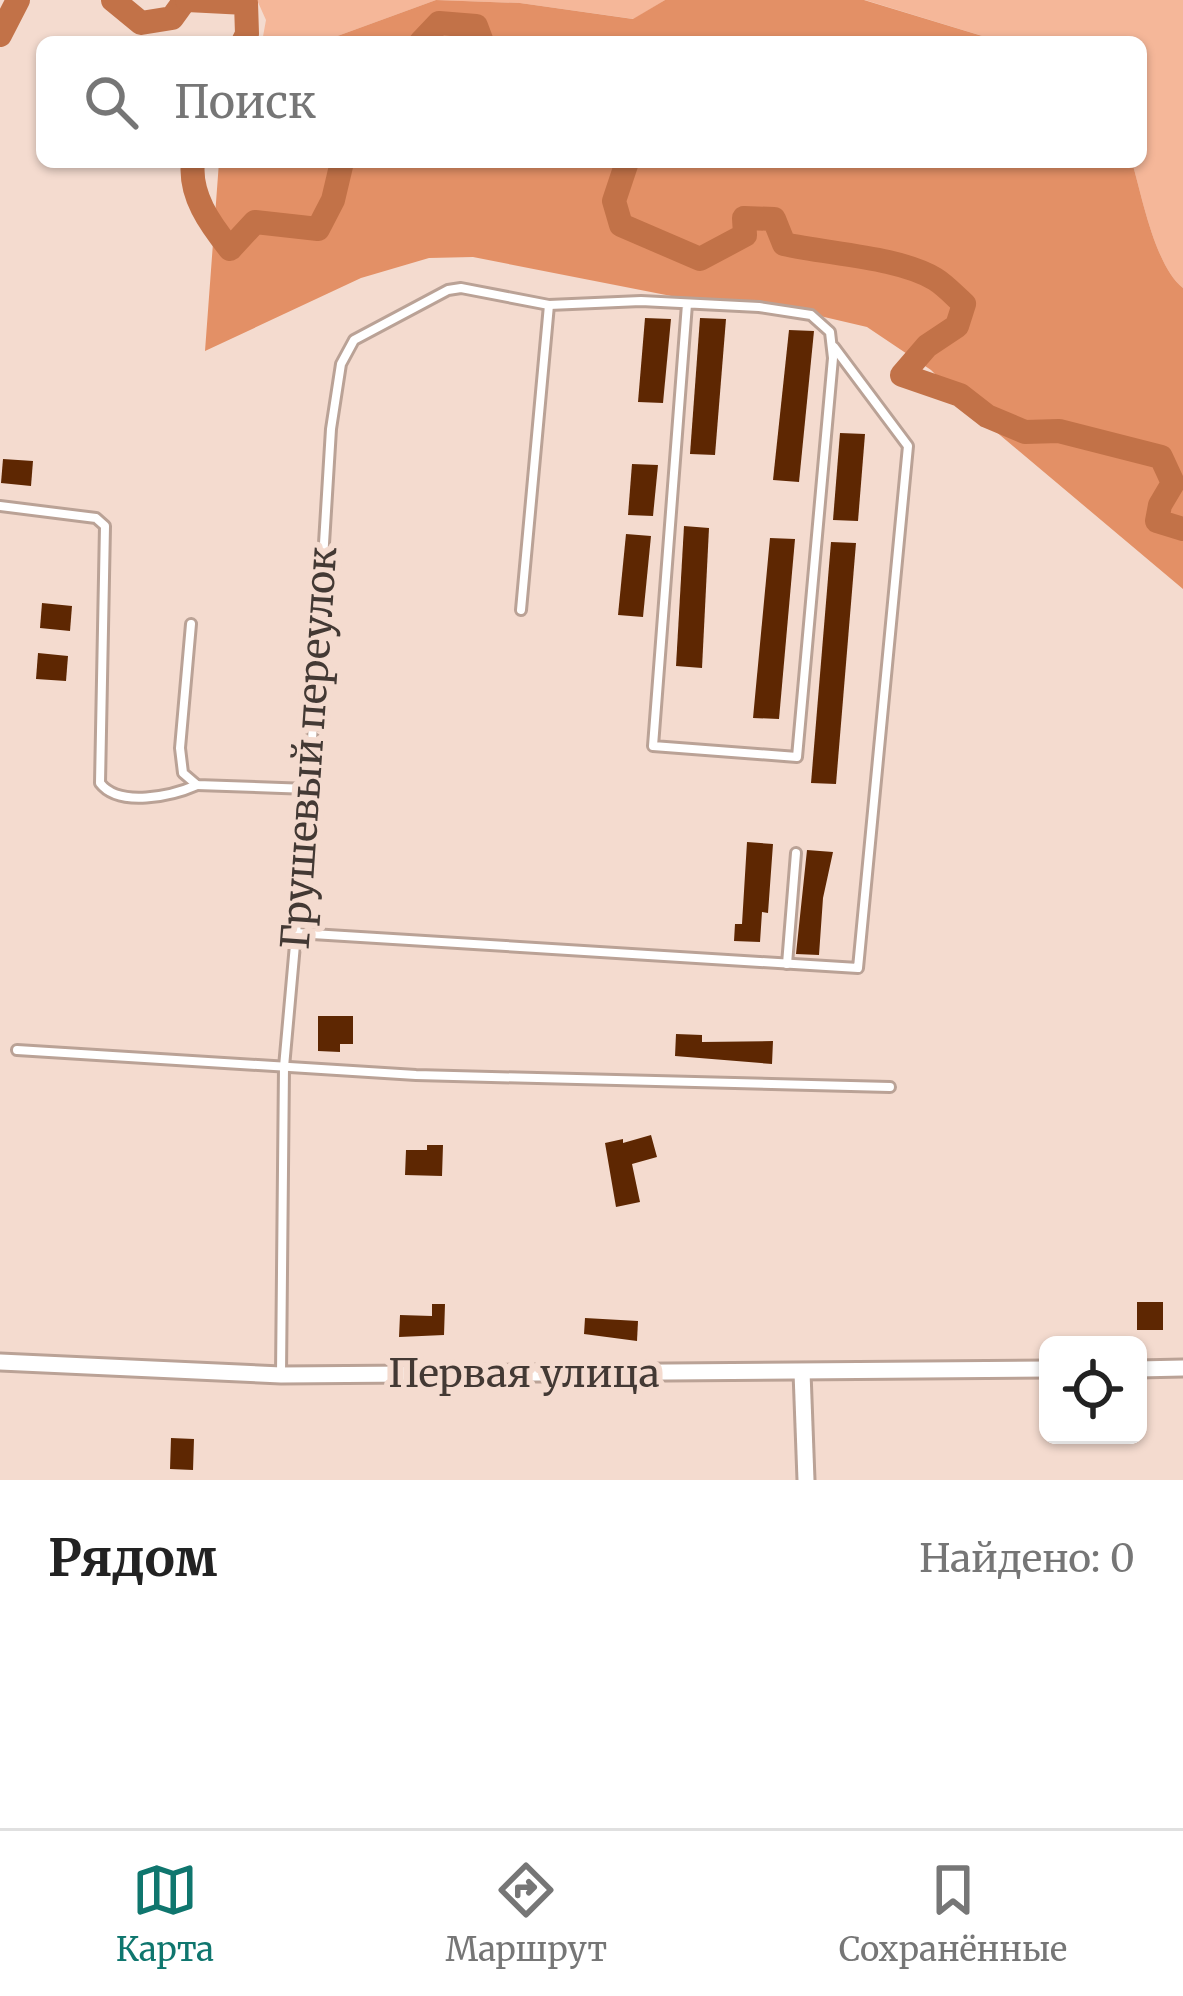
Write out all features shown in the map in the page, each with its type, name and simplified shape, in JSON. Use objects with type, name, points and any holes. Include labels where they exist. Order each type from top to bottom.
[{"type":"street","name":"Первая улица","points":[[0,1362],[281,1375],[1039,1370]]},
{"type":"street","points":[[1147,1369],[1183,1368]]},
{"type":"street","points":[[802,1372],[806,1480]]},
{"type":"lane","name":"Грушевый переулок","points":[[281,1375],[284,1067],[309,789],[331,429],[341,364],[354,340],[460,288],[549,305],[641,301],[759,308],[811,316],[830,332],[831,344],[908,446],[858,968],[787,964]]},
{"type":"lane","points":[[687,304],[652,746],[797,757],[831,344]]},
{"type":"lane","points":[[521,610],[549,305]]},
{"type":"lane","points":[[0,506],[96,518],[105,526],[100,783],[104,789],[118,795],[163,796],[197,785],[309,789]]},
{"type":"lane","points":[[191,624],[180,763],[183,773],[197,785]]},
{"type":"lane","points":[[296,933],[787,964],[796,853]]},
{"type":"lane","points":[[17,1050],[555,1080],[890,1087]]},
{"type":"shaded area","points":[[257,0],[436,0],[337,36],[263,36],[266,20]]},
{"type":"shaded area","points":[[436,0],[665,0],[634,19],[520,3]]},
{"type":"shaded area","points":[[436,0],[520,3],[633,19],[665,0],[864,0],[982,36],[337,36]]},
{"type":"shaded area","points":[[865,0],[1183,0],[1183,288],[1157,247],[1134,168],[1147,168],[1147,36],[982,36]]},
{"type":"shaded area","points":[[219,168],[1134,168],[1157,247],[1183,288],[1183,589],[975,414],[931,370],[867,327],[790,309],[712,304],[473,257],[429,258],[361,278],[205,351]]},
{"type":"building","points":[[645,318],[671,319],[663,403],[638,402]]},
{"type":"building","points":[[700,318],[726,319],[715,455],[690,454]]},
{"type":"building","points":[[789,330],[814,331],[799,482],[773,480]]},
{"type":"building","points":[[840,433],[865,434],[858,521],[833,520]]},
{"type":"building","points":[[3,459],[33,461],[31,486],[1,483]]},
{"type":"building","points":[[632,464],[658,465],[653,516],[628,515]]},
{"type":"building","points":[[684,526],[709,528],[702,668],[676,666]]},
{"type":"building","points":[[626,534],[651,536],[643,617],[618,615]]},
{"type":"building","points":[[770,538],[795,539],[779,719],[753,718]]},
{"type":"building","points":[[831,542],[856,543],[836,784],[811,783]]},
{"type":"building","points":[[42,603],[72,606],[70,631],[40,628]]},
{"type":"building","points":[[38,653],[68,656],[66,681],[36,679]]},
{"type":"building","points":[[747,842],[773,844],[768,913],[762,912],[760,942],[734,941],[735,924],[742,924]]},
{"type":"building","points":[[807,850],[833,852],[823,898],[819,955],[796,954]]},
{"type":"building","points":[[318,1016],[353,1016],[353,1044],[340,1044],[340,1052],[318,1051]]},
{"type":"building","points":[[676,1034],[702,1035],[702,1042],[773,1041],[772,1064],[675,1056]]},
{"type":"building","points":[[651,1135],[657,1157],[632,1164],[640,1202],[616,1207],[605,1143]]},
{"type":"building","points":[[427,1145],[443,1145],[442,1176],[405,1175],[406,1150],[427,1150]]},
{"type":"building","points":[[1137,1302],[1163,1302],[1163,1330],[1137,1330]]},
{"type":"building","points":[[432,1304],[445,1304],[444,1335],[399,1337],[400,1315],[432,1316]]},
{"type":"building","points":[[585,1318],[638,1321],[637,1341],[584,1334]]},
{"type":"building","points":[[171,1438],[194,1439],[193,1470],[170,1469]]},
{"type":"waterway","points":[[0,35],[18,0]]},
{"type":"waterway","points":[[113,0],[141,23],[172,18],[185,0]]},
{"type":"waterway","points":[[187,0],[246,3],[246,36]]},
{"type":"waterway","points":[[427,36],[439,23],[476,26],[480,36]]},
{"type":"waterway","points":[[193,168],[208,219],[230,249],[255,222],[318,229],[333,200],[341,168]]},
{"type":"waterway","points":[[625,168],[614,201],[621,225],[700,259],[745,235],[744,218],[774,219],[784,244],[883,261],[939,281],[964,304],[957,326],[927,346],[902,375],[960,395],[987,416],[1025,432],[1059,431],[1161,457],[1173,483],[1157,521],[1183,529]]}]
